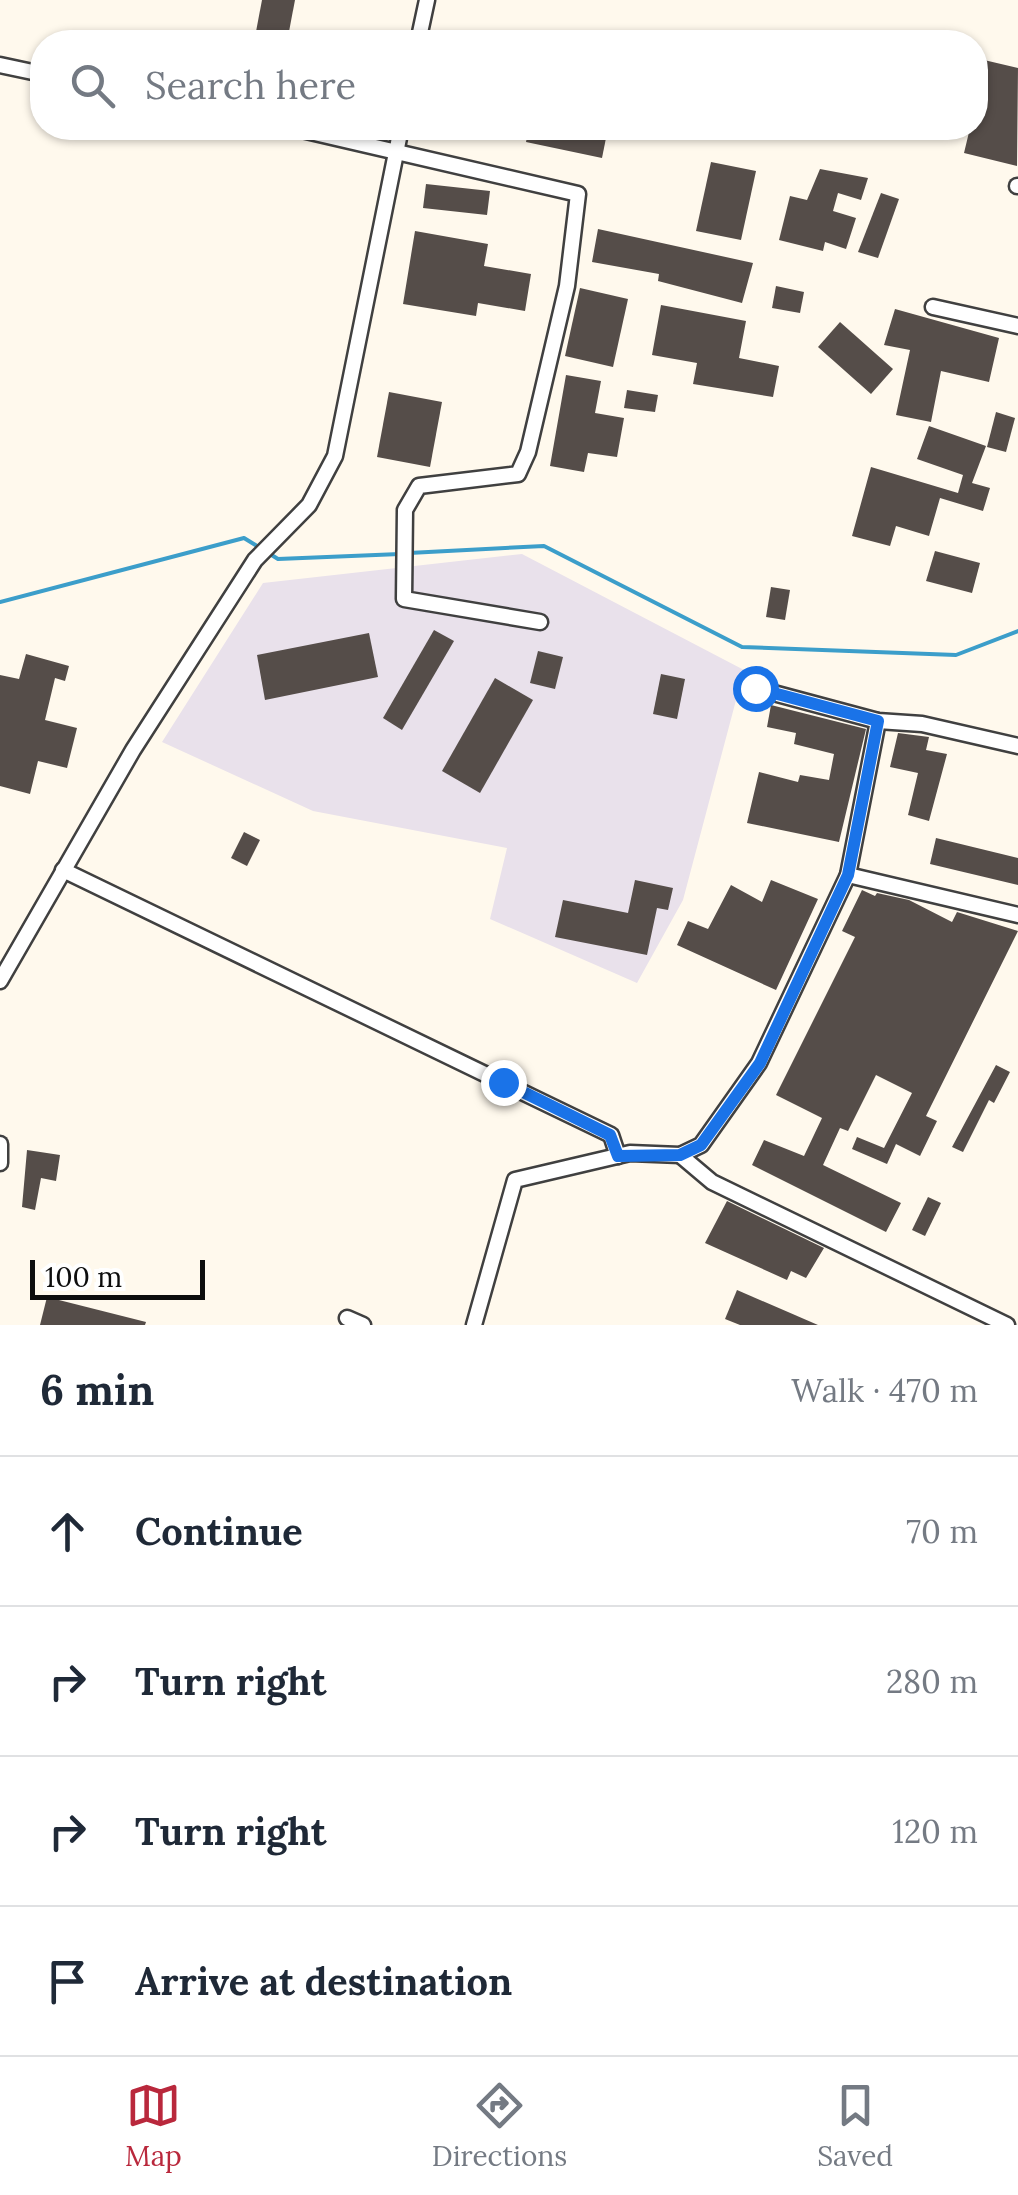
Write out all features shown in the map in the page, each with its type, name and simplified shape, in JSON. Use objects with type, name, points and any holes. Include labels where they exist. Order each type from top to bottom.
[{"type":"street","points":[[421,30],[427,0]]},
{"type":"street","points":[[0,65],[30,71]]},
{"type":"street","points":[[349,140],[578,194],[567,286],[528,452],[518,474],[419,486],[405,510],[404,600],[540,622]]},
{"type":"street","points":[[0,982],[132,750],[256,560],[308,505],[335,456],[398,140]]},
{"type":"street","points":[[932,307],[1018,326]]},
{"type":"street","points":[[755,688],[878,721],[922,724],[1018,746]]},
{"type":"street","points":[[474,1325],[515,1180],[618,1156],[680,1155],[701,1145],[760,1063],[848,875],[878,721]]},
{"type":"street","points":[[63,870],[610,1135],[618,1156]]},
{"type":"street","points":[[848,875],[1018,915]]},
{"type":"street","points":[[0,1144],[0,1164]]},
{"type":"street","points":[[680,1155],[712,1182],[1008,1325]]},
{"type":"street","points":[[347,1318],[363,1325]]},
{"type":"shaded area","points":[[522,554],[744,670],[683,900],[637,983],[490,919],[507,848],[313,811],[162,742],[263,583]]},
{"type":"building","points":[[262,0],[295,0],[289,30],[256,30]]},
{"type":"building","points":[[988,61],[1018,68],[1017,166],[964,153],[967,140],[988,140]]},
{"type":"building","points":[[526,140],[606,140],[602,158]]},
{"type":"building","points":[[711,162],[756,171],[741,240],[696,231]]},
{"type":"building","points":[[820,169],[868,178],[861,200],[838,193],[833,211],[856,218],[846,249],[825,242],[823,251],[779,240],[790,196],[807,200]]},
{"type":"building","points":[[426,184],[490,191],[487,215],[423,208]]},
{"type":"building","points":[[881,193],[899,199],[878,258],[858,252]]},
{"type":"building","points":[[598,229],[753,263],[742,303],[658,281],[659,274],[592,262]]},
{"type":"building","points":[[415,231],[488,244],[484,266],[531,274],[525,311],[478,303],[476,316],[403,304]]},
{"type":"building","points":[[776,286],[804,292],[800,313],[772,308]]},
{"type":"building","points":[[580,288],[628,299],[613,367],[565,356]]},
{"type":"building","points":[[661,305],[746,321],[739,358],[779,366],[773,397],[693,384],[697,363],[652,355]]},
{"type":"building","points":[[895,309],[999,338],[989,382],[941,371],[931,422],[896,415],[910,350],[884,345]]},
{"type":"building","points":[[840,322],[893,369],[871,394],[818,347]]},
{"type":"building","points":[[566,375],[601,381],[595,413],[624,418],[617,457],[588,453],[584,472],[550,466]]},
{"type":"building","points":[[627,390],[658,395],[655,412],[624,408]]},
{"type":"building","points":[[389,392],[442,402],[430,467],[377,457]]},
{"type":"building","points":[[996,412],[1015,418],[1006,452],[987,447]]},
{"type":"building","points":[[929,426],[986,446],[972,483],[990,488],[983,511],[940,498],[929,536],[896,526],[890,546],[852,536],[871,467],[958,493],[963,475],[917,459]]},
{"type":"building","points":[[935,551],[980,563],[972,593],[926,581]]},
{"type":"building","points":[[771,587],[790,590],[785,620],[766,617]]},
{"type":"building","points":[[434,630],[454,641],[402,730],[383,718]]},
{"type":"building","points":[[369,633],[378,677],[265,700],[257,655]]},
{"type":"building","points":[[538,651],[563,657],[555,689],[530,683]]},
{"type":"building","points":[[26,654],[69,666],[65,681],[55,678],[45,720],[77,728],[67,768],[38,761],[30,794],[0,786],[0,675],[19,679]]},
{"type":"building","points":[[661,674],[685,679],[677,719],[653,714]]},
{"type":"building","points":[[495,678],[533,700],[480,793],[442,771]]},
{"type":"building","points":[[771,705],[866,729],[839,842],[747,823],[759,772],[798,782],[800,775],[829,780],[834,754],[794,744],[796,733],[767,727]]},
{"type":"building","points":[[898,733],[929,737],[926,750],[947,754],[929,821],[908,815],[918,773],[890,767]]},
{"type":"building","points":[[244,832],[260,840],[247,866],[231,858]]},
{"type":"building","points":[[936,838],[1018,858],[1018,885],[930,864]]},
{"type":"building","points":[[635,880],[673,888],[668,910],[657,908],[647,955],[555,937],[563,900],[628,913]]},
{"type":"building","points":[[771,880],[818,899],[776,990],[677,945],[688,921],[708,929],[731,885],[762,902]]},
{"type":"building","points":[[862,890],[875,896],[877,893],[909,900],[952,922],[957,912],[1018,931],[926,1116],[937,1121],[920,1156],[896,1144],[887,1164],[852,1149],[857,1137],[884,1148],[912,1093],[876,1075],[848,1131],[840,1128],[823,1165],[901,1203],[886,1232],[752,1165],[764,1140],[804,1156],[822,1118],[776,1095],[855,937],[842,931]]},
{"type":"building","points":[[996,1065],[1010,1072],[994,1103],[989,1100],[963,1152],[952,1147]]},
{"type":"building","points":[[27,1150],[60,1155],[56,1181],[41,1178],[35,1210],[22,1207]]},
{"type":"building","points":[[928,1197],[941,1203],[925,1236],[912,1230]]},
{"type":"building","points":[[727,1201],[824,1248],[806,1278],[791,1271],[787,1280],[705,1243]]},
{"type":"building","points":[[737,1290],[818,1325],[740,1325],[725,1319]]},
{"type":"building","points":[[47,1297],[146,1322],[40,1325]]},
{"type":"waterway","points":[[0,602],[244,538],[278,559],[400,554]]},
{"type":"waterway","points":[[409,553],[544,546],[742,647],[956,655],[1018,631]]},
{"type":"route","points":[[503,1082],[610,1135],[618,1156],[680,1155],[701,1145],[760,1063],[848,875],[878,721],[755,688]]}]
